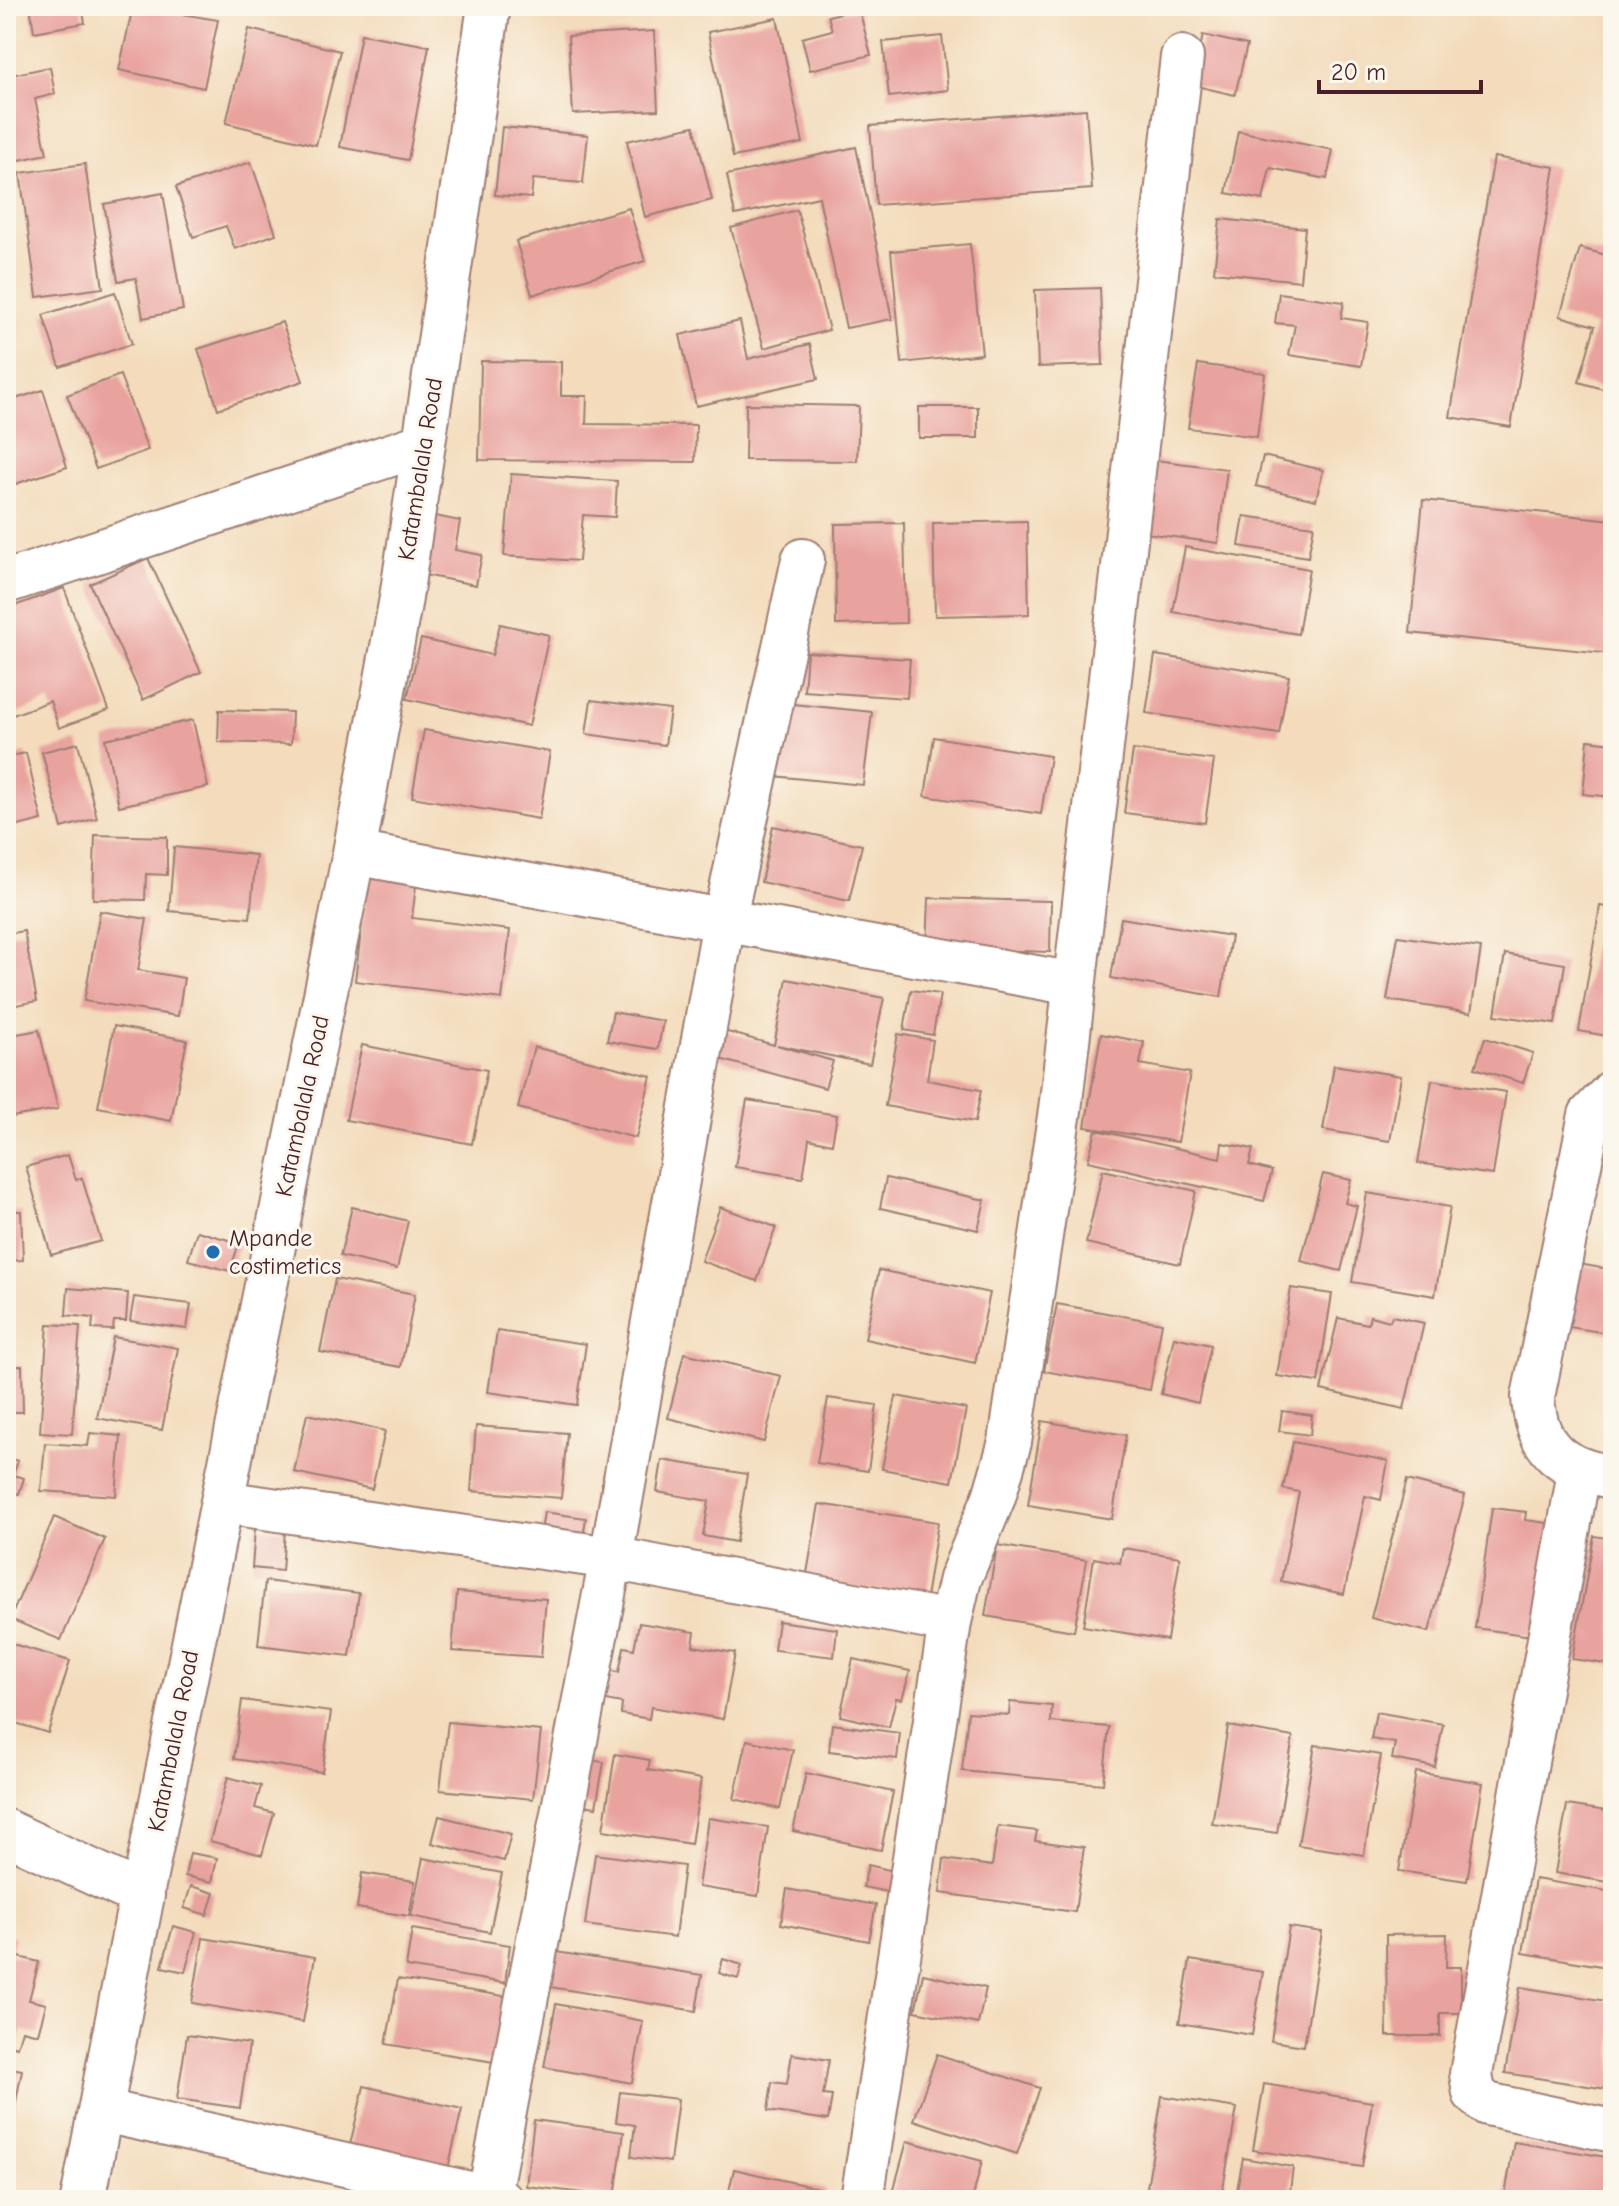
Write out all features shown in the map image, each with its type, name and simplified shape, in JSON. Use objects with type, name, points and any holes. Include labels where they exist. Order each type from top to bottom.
[{"type":"main road","points":[[6,1832],[142,1895]]},
{"type":"main road","name":"Katambalala Road","points":[[83,2200],[142,1895]]},
{"type":"street","name":"Katambalala Road","points":[[142,1895],[354,853],[401,598],[489,6]]},
{"type":"street","points":[[862,2200],[950,1622],[960,1579],[994,1497],[1010,1442],[1060,1110],[1182,57]]},
{"type":"street","points":[[6,582],[424,444]]},
{"type":"street","points":[[100,2110],[493,2199],[724,921],[803,560]]},
{"type":"street","points":[[354,853],[1074,984]]},
{"type":"street","points":[[1613,1091],[1590,1115],[1533,1397],[1534,1424],[1550,1449],[1596,1474],[1471,2074],[1474,2093],[1487,2104],[1613,2131]]},
{"type":"street","points":[[222,1502],[611,1558],[950,1622]]},
{"type":"building","points":[[30,6],[82,6],[85,23],[34,32]]},
{"type":"building","points":[[133,6],[218,20],[204,88],[119,70]]},
{"type":"building","points":[[859,9],[871,55],[810,70],[802,38],[832,30],[828,16]]},
{"type":"building","points":[[777,18],[803,143],[733,157],[708,32]]},
{"type":"building","points":[[249,29],[340,51],[316,145],[226,123]]},
{"type":"building","points":[[654,31],[658,110],[573,114],[568,36]]},
{"type":"building","points":[[361,34],[429,46],[408,160],[340,147]]},
{"type":"building","points":[[1203,35],[1247,45],[1235,95],[1192,85]]},
{"type":"building","points":[[942,36],[948,90],[889,97],[883,42]]},
{"type":"building","points":[[50,67],[55,94],[35,99],[47,154],[6,163],[6,76]]},
{"type":"building","points":[[1086,109],[1092,189],[876,205],[870,126]]},
{"type":"building","points":[[694,126],[712,200],[645,217],[627,141]]},
{"type":"building","points":[[502,127],[588,135],[583,183],[533,179],[531,198],[495,195]]},
{"type":"building","points":[[1238,131],[1333,150],[1327,179],[1270,168],[1263,200],[1226,193]]},
{"type":"building","points":[[856,147],[892,319],[846,328],[819,197],[735,215],[727,175]]},
{"type":"building","points":[[1494,157],[1555,167],[1511,427],[1450,417]]},
{"type":"building","points":[[251,162],[276,234],[235,249],[226,226],[193,237],[176,187]]},
{"type":"building","points":[[85,164],[103,288],[37,297],[20,173]]},
{"type":"building","points":[[163,193],[183,310],[143,318],[136,278],[118,281],[104,204]]},
{"type":"building","points":[[629,208],[645,261],[532,295],[516,241]]},
{"type":"building","points":[[797,210],[829,330],[764,348],[731,228]]},
{"type":"building","points":[[1220,219],[1305,228],[1300,281],[1214,272]]},
{"type":"building","points":[[970,244],[982,354],[902,363],[891,251]]},
{"type":"building","points":[[1580,248],[1613,257],[1613,392],[1579,382],[1595,326],[1560,316]]},
{"type":"building","points":[[1100,288],[1103,365],[1038,367],[1035,290]]},
{"type":"building","points":[[115,292],[132,344],[60,367],[43,315]]},
{"type":"building","points":[[1279,293],[1344,302],[1341,318],[1368,322],[1361,366],[1289,355],[1295,325],[1275,323]]},
{"type":"building","points":[[740,321],[748,359],[810,344],[818,379],[696,406],[680,335]]},
{"type":"building","points":[[282,322],[303,381],[218,409],[198,349]]},
{"type":"building","points":[[481,361],[561,362],[561,396],[587,396],[586,424],[696,425],[695,462],[479,460]]},
{"type":"building","points":[[1198,364],[1265,373],[1257,437],[1188,428]]},
{"type":"building","points":[[120,375],[148,450],[96,469],[67,395]]},
{"type":"building","points":[[43,390],[67,467],[6,487],[6,402]]},
{"type":"building","points":[[746,404],[859,406],[857,461],[745,460]]},
{"type":"building","points":[[919,407],[978,407],[978,438],[919,438]]},
{"type":"building","points":[[1263,456],[1323,470],[1316,500],[1256,486]]},
{"type":"building","points":[[1147,459],[1227,469],[1218,543],[1137,532]]},
{"type":"building","points":[[511,474],[617,481],[615,517],[583,515],[579,561],[504,556]]},
{"type":"building","points":[[1423,500],[1613,520],[1613,654],[1410,633]]},
{"type":"building","points":[[435,516],[460,521],[455,550],[482,555],[476,585],[424,575]]},
{"type":"building","points":[[1244,516],[1314,526],[1308,557],[1239,546]]},
{"type":"building","points":[[1027,521],[1029,614],[935,616],[933,523]]},
{"type":"building","points":[[904,523],[906,623],[836,625],[835,524]]},
{"type":"building","points":[[1185,547],[1309,569],[1298,634],[1173,612]]},
{"type":"building","points":[[148,558],[201,672],[143,700],[90,584]]},
{"type":"building","points":[[64,588],[109,710],[59,728],[50,701],[13,715],[6,697],[6,609]]},
{"type":"building","points":[[500,624],[549,635],[529,726],[407,699],[421,639],[492,655]]},
{"type":"building","points":[[807,652],[910,659],[907,698],[804,691]]},
{"type":"building","points":[[1155,655],[1289,676],[1279,734],[1146,713]]},
{"type":"building","points":[[591,700],[670,710],[665,745],[586,734]]},
{"type":"building","points":[[783,703],[872,712],[863,785],[774,776]]},
{"type":"building","points":[[219,710],[292,712],[291,744],[218,742]]},
{"type":"building","points":[[193,720],[208,787],[119,806],[105,739]]},
{"type":"building","points":[[424,730],[550,752],[539,819],[412,797]]},
{"type":"building","points":[[934,737],[1050,756],[1041,814],[925,796]]},
{"type":"building","points":[[1588,740],[1613,743],[1613,797],[1583,794]]},
{"type":"building","points":[[78,743],[97,818],[62,828],[42,752]]},
{"type":"building","points":[[1133,750],[1214,760],[1205,823],[1124,813]]},
{"type":"building","points":[[26,753],[42,820],[6,829],[6,757]]},
{"type":"building","points":[[773,826],[862,845],[849,901],[761,882]]},
{"type":"building","points":[[95,835],[167,837],[167,875],[146,874],[145,900],[93,899]]},
{"type":"building","points":[[174,847],[256,855],[250,918],[169,911]]},
{"type":"building","points":[[368,873],[417,878],[412,918],[510,930],[502,999],[355,981]]},
{"type":"building","points":[[929,898],[1051,901],[1050,952],[927,948]]},
{"type":"building","points":[[1600,906],[1613,908],[1613,1037],[1579,1031]]},
{"type":"building","points":[[100,911],[147,919],[138,970],[184,978],[178,1016],[84,1001]]},
{"type":"building","points":[[1121,918],[1231,936],[1221,997],[1111,978]]},
{"type":"building","points":[[24,931],[37,1001],[6,1007],[6,934]]},
{"type":"building","points":[[1398,936],[1481,948],[1471,1013],[1387,1000]]},
{"type":"building","points":[[1505,954],[1565,964],[1555,1024],[1495,1015]]},
{"type":"building","points":[[787,979],[884,998],[870,1064],[777,1045],[833,1061],[825,1088],[716,1058],[724,1031],[774,1045]]},
{"type":"building","points":[[911,990],[940,994],[933,1035],[904,1030]]},
{"type":"building","points":[[613,1012],[663,1021],[658,1049],[607,1041]]},
{"type":"building","points":[[114,1026],[187,1040],[171,1121],[98,1107]]},
{"type":"building","points":[[39,1030],[58,1109],[6,1118],[6,1036]]},
{"type":"building","points":[[898,1034],[933,1040],[927,1080],[981,1090],[975,1122],[885,1106]]},
{"type":"building","points":[[1101,1034],[1144,1042],[1140,1064],[1190,1073],[1178,1142],[1085,1127]]},
{"type":"building","points":[[1485,1038],[1533,1053],[1523,1083],[1475,1068]]},
{"type":"building","points":[[362,1045],[487,1070],[472,1144],[346,1120]]},
{"type":"building","points":[[534,1047],[651,1076],[636,1138],[518,1108]]},
{"type":"building","points":[[1334,1065],[1401,1076],[1390,1141],[1323,1130]]},
{"type":"building","points":[[1432,1080],[1506,1092],[1493,1175],[1418,1163]]},
{"type":"building","points":[[747,1100],[837,1115],[832,1144],[809,1139],[803,1178],[735,1167]]},
{"type":"building","points":[[1096,1130],[1220,1158],[1222,1143],[1253,1149],[1249,1165],[1272,1171],[1264,1201],[1088,1161]]},
{"type":"building","points":[[68,1155],[76,1180],[82,1178],[101,1241],[51,1255],[26,1167]]},
{"type":"building","points":[[1103,1170],[1196,1191],[1180,1264],[1086,1243]]},
{"type":"building","points":[[1323,1174],[1351,1180],[1345,1203],[1357,1206],[1341,1271],[1301,1261]]},
{"type":"building","points":[[886,1178],[985,1200],[978,1230],[880,1208]]},
{"type":"building","points":[[1367,1193],[1450,1207],[1435,1296],[1352,1282]]},
{"type":"building","points":[[352,1207],[408,1221],[397,1269],[340,1256]]},
{"type":"building","points":[[720,1207],[776,1227],[757,1281],[701,1261]]},
{"type":"building","points":[[6,1211],[21,1211],[23,1260],[6,1261]]},
{"type":"building","name":"Mpande costimetics","points":[[197,1231],[239,1243],[230,1271],[188,1260]]},
{"type":"building","points":[[1579,1264],[1613,1270],[1613,1334],[1569,1327]]},
{"type":"building","points":[[879,1270],[990,1293],[975,1363],[865,1339]]},
{"type":"building","points":[[335,1279],[415,1294],[401,1367],[320,1352]]},
{"type":"building","points":[[68,1288],[128,1293],[126,1321],[114,1321],[113,1330],[92,1329],[93,1318],[66,1315]]},
{"type":"building","points":[[1291,1288],[1332,1294],[1318,1382],[1277,1376]]},
{"type":"building","points":[[134,1297],[191,1304],[187,1329],[130,1321]]},
{"type":"building","points":[[1057,1304],[1162,1323],[1150,1390],[1044,1371]]},
{"type":"building","points":[[1370,1316],[1390,1321],[1392,1316],[1424,1323],[1404,1409],[1321,1390],[1338,1318],[1368,1324]]},
{"type":"building","points":[[48,1324],[80,1326],[72,1434],[40,1432]]},
{"type":"building","points":[[497,1331],[586,1344],[577,1405],[488,1392]]},
{"type":"building","points":[[113,1337],[178,1348],[162,1430],[97,1418]]},
{"type":"building","points":[[1174,1337],[1211,1345],[1198,1403],[1161,1394]]},
{"type":"building","points":[[684,1353],[781,1376],[764,1442],[668,1418]]},
{"type":"building","points":[[6,1366],[22,1366],[23,1412],[6,1412]]},
{"type":"building","points":[[896,1396],[966,1409],[952,1482],[882,1469]]},
{"type":"building","points":[[828,1398],[877,1405],[868,1471],[817,1463]]},
{"type":"building","points":[[1613,1400],[1613,1456],[1603,1454]]},
{"type":"building","points":[[1282,1411],[1312,1415],[1310,1435],[1279,1431]]},
{"type":"building","points":[[307,1414],[385,1431],[372,1489],[294,1472]]},
{"type":"building","points":[[1042,1421],[1126,1435],[1112,1519],[1028,1505]]},
{"type":"building","points":[[476,1426],[567,1433],[561,1498],[471,1491]]},
{"type":"building","points":[[90,1433],[121,1436],[116,1496],[41,1491],[45,1443],[88,1446]]},
{"type":"building","points":[[1293,1442],[1388,1461],[1381,1500],[1365,1496],[1344,1594],[1281,1581],[1299,1492],[1283,1489]]},
{"type":"building","points":[[6,1458],[18,1461],[13,1475],[24,1478],[19,1494],[6,1491]]},
{"type":"building","points":[[662,1460],[747,1474],[736,1542],[703,1536],[709,1501],[657,1492]]},
{"type":"building","points":[[1407,1480],[1465,1495],[1429,1632],[1371,1618]]},
{"type":"building","points":[[819,1504],[938,1522],[926,1598],[806,1579]]},
{"type":"building","points":[[1492,1508],[1526,1512],[1525,1520],[1555,1524],[1539,1637],[1475,1628]]},
{"type":"building","points":[[544,1512],[586,1518],[581,1550],[539,1544]]},
{"type":"building","points":[[54,1517],[105,1539],[61,1640],[10,1619]]},
{"type":"building","points":[[255,1528],[285,1530],[282,1571],[252,1568]]},
{"type":"building","points":[[1594,1536],[1613,1539],[1613,1665],[1572,1659]]},
{"type":"building","points":[[997,1545],[1087,1560],[1074,1631],[985,1616]]},
{"type":"building","points":[[1123,1548],[1180,1557],[1167,1640],[1083,1626],[1094,1558],[1120,1563]]},
{"type":"building","points":[[265,1581],[359,1593],[350,1656],[258,1645]]},
{"type":"building","points":[[457,1592],[546,1599],[541,1657],[452,1651]]},
{"type":"building","points":[[778,1621],[837,1629],[834,1657],[774,1650]]},
{"type":"building","points":[[639,1623],[695,1632],[693,1646],[735,1653],[723,1719],[651,1707],[649,1719],[621,1714],[622,1703],[600,1699],[605,1670],[619,1672],[624,1647],[634,1649]]},
{"type":"building","points":[[6,1642],[70,1661],[48,1733],[6,1720]]},
{"type":"building","points":[[853,1659],[910,1671],[902,1699],[896,1698],[889,1727],[840,1716]]},
{"type":"building","points":[[242,1700],[331,1712],[322,1772],[234,1759]]},
{"type":"building","points":[[1010,1702],[1052,1706],[1051,1722],[1109,1727],[1103,1784],[962,1771],[968,1712],[1009,1715]]},
{"type":"building","points":[[1376,1712],[1443,1724],[1435,1767],[1392,1759],[1395,1743],[1371,1739]]},
{"type":"building","points":[[448,1722],[541,1731],[533,1799],[440,1790]]},
{"type":"building","points":[[832,1724],[900,1733],[897,1759],[829,1751]]},
{"type":"building","points":[[1228,1726],[1293,1737],[1277,1833],[1212,1824]]},
{"type":"building","points":[[747,1740],[793,1750],[780,1809],[734,1799]]},
{"type":"building","points":[[1315,1745],[1381,1755],[1364,1855],[1298,1845]]},
{"type":"building","points":[[615,1754],[650,1760],[648,1770],[701,1779],[691,1844],[603,1830]]},
{"type":"building","points":[[583,1759],[604,1762],[596,1807],[576,1804]]},
{"type":"building","points":[[1416,1772],[1483,1783],[1467,1881],[1399,1871]]},
{"type":"building","points":[[806,1773],[893,1792],[881,1850],[793,1831]]},
{"type":"building","points":[[228,1777],[261,1786],[255,1808],[274,1813],[262,1855],[210,1841]]},
{"type":"building","points":[[1567,1805],[1613,1812],[1613,1883],[1555,1873]]},
{"type":"building","points":[[439,1816],[511,1834],[504,1861],[432,1843]]},
{"type":"building","points":[[708,1818],[768,1827],[758,1896],[698,1887]]},
{"type":"building","points":[[998,1826],[1037,1831],[1035,1841],[1084,1847],[1075,1912],[940,1893],[944,1859],[992,1866]]},
{"type":"building","points":[[190,1853],[217,1858],[212,1882],[185,1876]]},
{"type":"building","points":[[595,1854],[684,1866],[675,1937],[585,1925]]},
{"type":"building","points":[[423,1858],[502,1873],[490,1932],[411,1916]]},
{"type":"building","points":[[868,1865],[902,1873],[897,1894],[863,1887]]},
{"type":"building","points":[[362,1873],[415,1881],[409,1916],[357,1908]]},
{"type":"building","points":[[1535,1879],[1613,1892],[1613,1968],[1523,1953]]},
{"type":"building","points":[[191,1886],[214,1893],[207,1915],[184,1908]]},
{"type":"building","points":[[787,1889],[876,1905],[869,1941],[781,1924]]},
{"type":"building","points":[[173,1926],[196,1932],[185,1972],[162,1967]]},
{"type":"building","points":[[1289,1927],[1322,1932],[1304,2046],[1271,2041]]},
{"type":"building","points":[[412,1929],[510,1945],[505,1983],[406,1967]]},
{"type":"building","points":[[1447,1934],[1446,1967],[1461,1967],[1461,2013],[1440,2013],[1440,2036],[1387,2036],[1386,1935]]},
{"type":"building","points":[[6,1935],[15,1937],[11,1955],[39,1962],[29,2000],[46,2004],[38,2034],[22,2030],[17,2047],[6,2044]]},
{"type":"building","points":[[203,1938],[315,1957],[303,2022],[192,2003]]},
{"type":"building","points":[[556,1952],[702,1975],[696,2011],[550,1987]]},
{"type":"building","points":[[723,1959],[742,1965],[738,1979],[719,1973]]},
{"type":"building","points":[[1190,1960],[1263,1972],[1252,2035],[1179,2023]]},
{"type":"building","points":[[923,1974],[986,1988],[978,2024],[915,2011]]},
{"type":"building","points":[[398,1979],[510,1997],[500,2063],[386,2044]]},
{"type":"building","points":[[1520,1987],[1613,2002],[1613,2090],[1505,2073]]},
{"type":"building","points":[[556,2004],[643,2021],[632,2083],[544,2067]]},
{"type":"building","points":[[187,2035],[249,2044],[240,2108],[177,2099]]},
{"type":"building","points":[[792,2054],[829,2060],[823,2095],[832,2096],[828,2120],[768,2111],[772,2082],[787,2084]]},
{"type":"building","points":[[937,2054],[1040,2088],[1017,2154],[914,2120]]},
{"type":"building","points":[[6,2067],[22,2070],[7,2148],[6,2148]]},
{"type":"building","points":[[1264,2084],[1372,2102],[1362,2167],[1253,2150]]},
{"type":"building","points":[[364,2086],[462,2109],[447,2173],[349,2149]]},
{"type":"building","points":[[620,2092],[678,2099],[670,2162],[631,2157],[635,2125],[616,2122]]},
{"type":"building","points":[[1162,2096],[1237,2108],[1221,2200],[1145,2200]]},
{"type":"building","points":[[534,2120],[624,2132],[615,2197],[526,2186]]},
{"type":"building","points":[[907,2141],[982,2161],[972,2200],[910,2200],[892,2196]]},
{"type":"building","points":[[1514,2142],[1613,2158],[1608,2200],[1504,2200]]},
{"type":"building","points":[[1243,2158],[1293,2167],[1289,2199],[1237,2190]]},
{"type":"building","points":[[734,2169],[826,2190],[824,2200],[727,2200]]},
{"type":"place","name":"Mpande costimetics","points":[[213,1252]]}]
